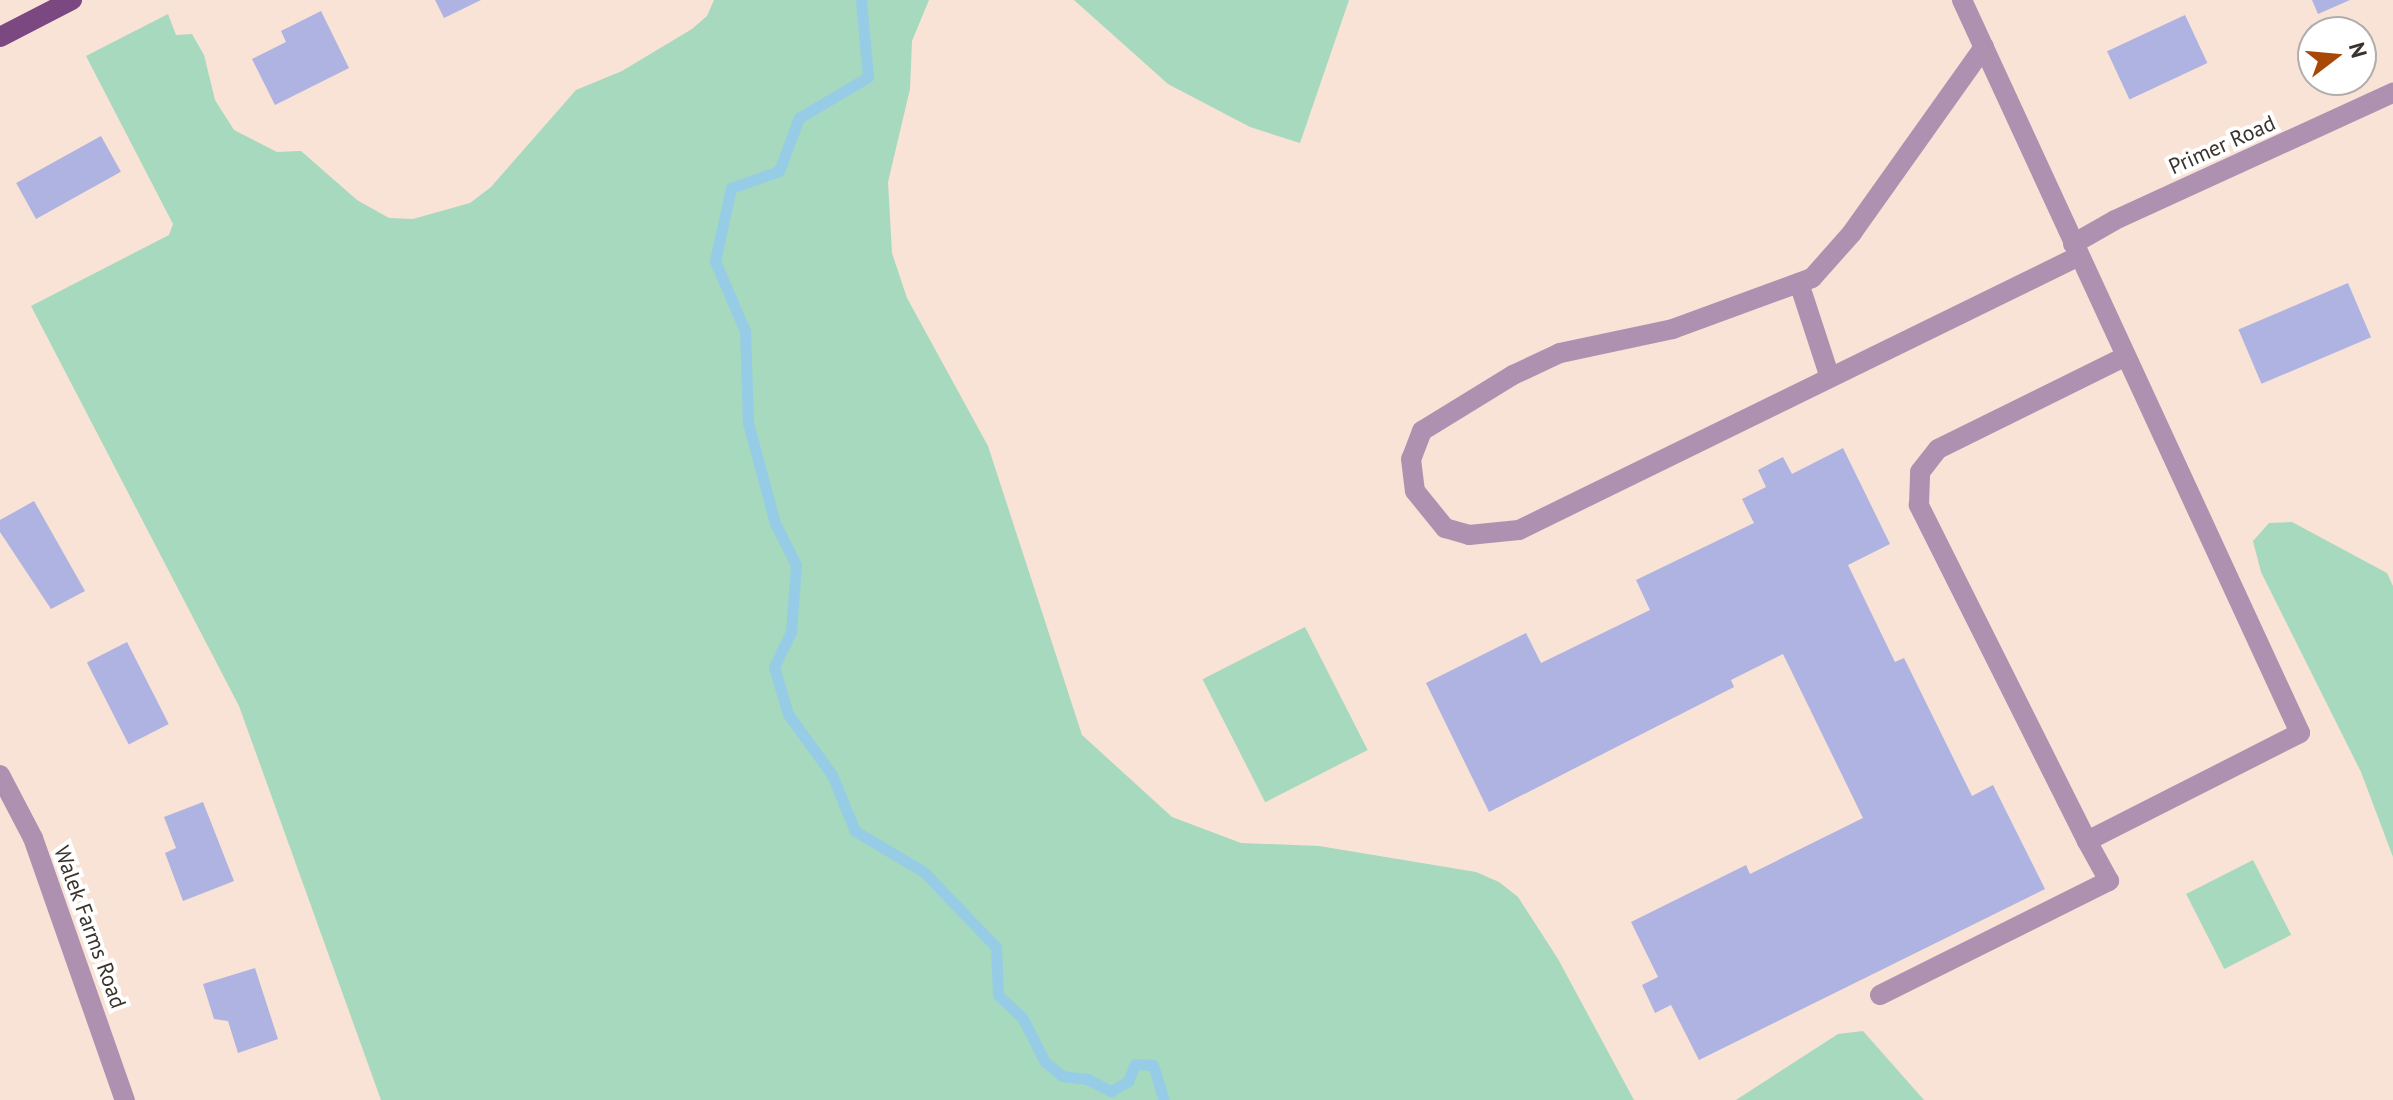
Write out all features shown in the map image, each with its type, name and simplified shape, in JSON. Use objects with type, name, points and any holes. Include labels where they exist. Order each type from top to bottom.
[{"type":"main road","points":[[0,37],[72,0]]},
{"type":"street","points":[[1962,0],[2300,733],[2087,841]]},
{"type":"street","name":"Primer Road","points":[[1984,47],[1852,233],[1812,278],[1673,329],[1560,353],[1513,375],[1422,431],[1411,459],[1415,491],[1445,528],[1469,535],[1519,530],[2076,250],[2115,220],[2393,93]]},
{"type":"street","points":[[1799,283],[1829,375]]},
{"type":"street","points":[[1880,995],[2109,881],[1919,505],[1920,472],[1938,449],[2124,357]]},
{"type":"street","name":"Walek Farms Road","points":[[0,775],[33,838],[120,1099]]},
{"type":"green space","points":[[714,0],[929,0],[912,41],[910,89],[888,182],[892,253],[907,298],[988,446],[1082,735],[1172,817],[1241,843],[1319,846],[1476,872],[1499,882],[1518,897],[1558,959],[1634,1100],[381,1100],[239,706],[31,306],[169,235],[173,224],[86,56],[168,14],[176,35],[192,34],[204,55],[215,100],[234,130],[277,152],[301,151],[357,200],[389,218],[413,219],[470,203],[491,187],[576,90],[622,71],[692,29],[707,16]]},
{"type":"green space","points":[[1074,0],[1349,0],[1300,143],[1250,127],[1168,84]]},
{"type":"green space","points":[[2292,522],[2387,573],[2393,586],[2393,857],[2361,772],[2261,572],[2253,541],[2269,523]]},
{"type":"green space","points":[[1305,627],[1368,750],[1265,802],[1203,679]]},
{"type":"green space","points":[[2253,860],[2291,935],[2224,969],[2186,894]]},
{"type":"green space","points":[[1863,1031],[1924,1100],[1736,1100],[1838,1034]]},
{"type":"building","points":[[435,0],[481,0],[444,18]]},
{"type":"building","points":[[2312,0],[2350,0],[2318,14]]},
{"type":"building","points":[[321,11],[349,68],[275,105],[252,59],[286,42],[281,31]]},
{"type":"building","points":[[2185,15],[2207,63],[2129,99],[2107,51]]},
{"type":"building","points":[[101,136],[121,172],[36,219],[16,183]]},
{"type":"building","points":[[2348,283],[2371,337],[2262,384],[2238,329]]},
{"type":"building","points":[[1843,448],[1890,544],[1848,565],[1895,662],[1904,658],[1972,796],[1993,785],[2045,889],[1699,1060],[1671,1005],[1655,1013],[1642,985],[1658,977],[1631,922],[1746,865],[1750,874],[1863,818],[1783,654],[1731,680],[1734,687],[1489,812],[1426,683],[1526,633],[1541,663],[1650,610],[1636,580],[1754,523],[1742,499],[1766,487],[1758,470],[1783,457],[1792,474]]},
{"type":"building","points":[[34,501],[85,591],[51,609],[0,532],[0,520]]},
{"type":"building","points":[[127,642],[169,724],[129,744],[87,662]]},
{"type":"building","points":[[203,802],[234,881],[183,901],[165,853],[176,848],[164,817]]},
{"type":"building","points":[[255,968],[278,1039],[238,1053],[228,1021],[214,1019],[203,984]]},
{"type":"waterway","points":[[861,0],[868,77],[799,118],[779,171],[731,188],[715,261],[745,331],[748,423],[775,523],[796,565],[791,632],[774,667],[788,714],[832,775],[855,831],[924,872],[996,947],[998,995],[1022,1017],[1045,1062],[1062,1076],[1087,1079],[1111,1091],[1128,1081],[1135,1064],[1153,1065],[1164,1100]]}]
